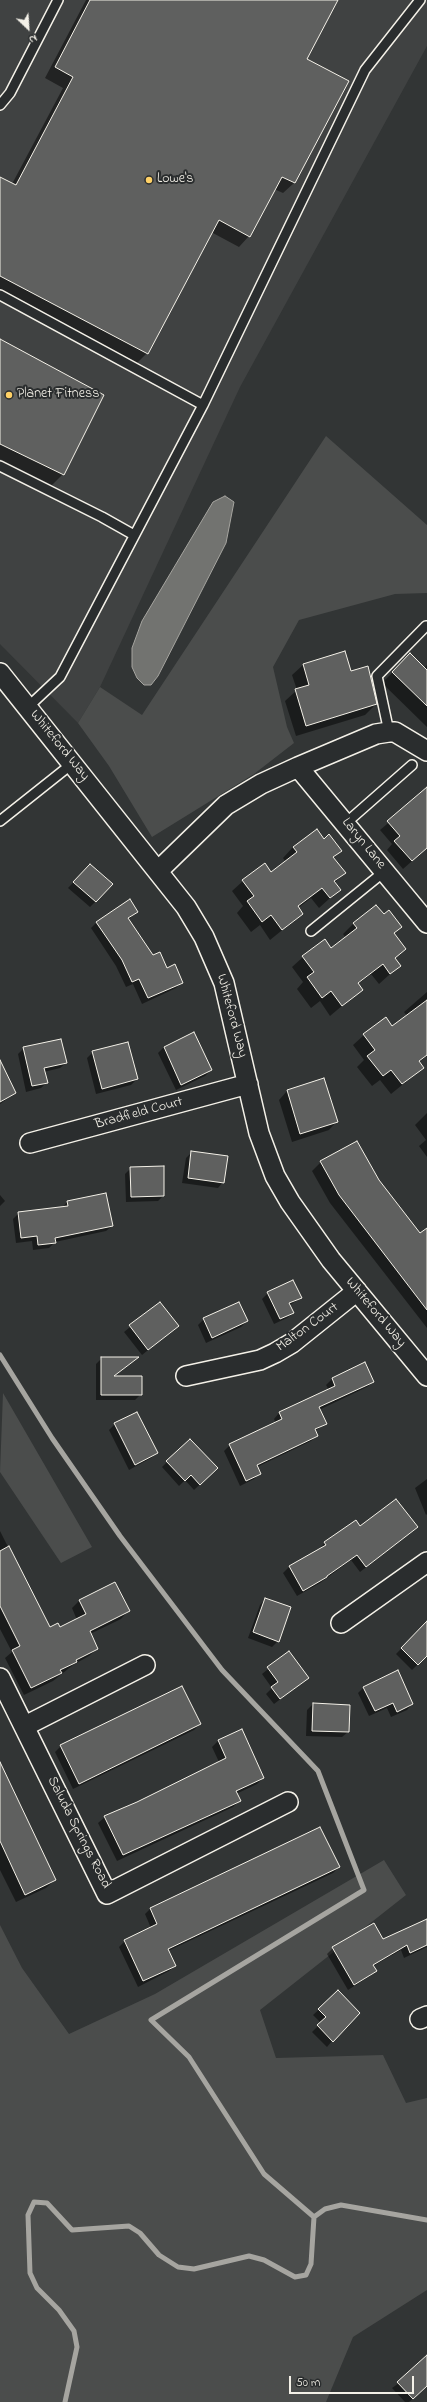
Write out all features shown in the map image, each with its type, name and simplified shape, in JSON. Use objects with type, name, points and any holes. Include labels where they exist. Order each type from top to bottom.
[{"type":"street","name":"Whiteford Way","points":[[0,673],[186,907],[216,965],[231,1008],[259,1133],[275,1176],[309,1232],[427,1376]]},
{"type":"street","points":[[158,870],[226,805],[262,784],[298,767],[376,734],[389,732],[395,732],[427,751]]},
{"type":"street","name":"Laryn Lane","points":[[298,767],[346,823],[427,923]]},
{"type":"street","name":"Bradfield Court","points":[[30,1143],[248,1084]]},
{"type":"street","name":"Malton Court","points":[[186,1376],[260,1360],[275,1353],[292,1343],[357,1292]]},
{"type":"street","points":[[341,1624],[427,1562]]},
{"type":"street","points":[[25,1726],[145,1665]]},
{"type":"street","name":"Saluda Springs Road","points":[[0,1678],[108,1894],[288,1802]]},
{"type":"lane","points":[[0,105],[10,93],[58,0]]},
{"type":"lane","points":[[28,707],[60,677],[203,405],[365,70],[420,0]]},
{"type":"lane","points":[[0,295],[203,405]]},
{"type":"lane","points":[[0,466],[134,535]]},
{"type":"lane","points":[[389,732],[377,676],[426,626]]},
{"type":"lane","points":[[0,821],[73,763]]},
{"type":"lane","points":[[346,823],[412,765]]},
{"type":"lane","points":[[311,931],[385,871]]},
{"type":"shaded area","points":[[0,0],[427,0],[427,46],[240,387],[100,687],[78,723],[0,644]]},
{"type":"shaded area","points":[[326,436],[427,525],[427,593],[395,594],[299,620],[273,667],[287,727],[294,743],[254,774],[152,837],[109,766],[78,723],[100,687],[142,715]]},
{"type":"shaded area","points":[[225,496],[234,502],[226,543],[158,676],[151,685],[144,685],[137,678],[132,667],[132,648],[142,621],[213,502]]},
{"type":"shaded area","points":[[3,1393],[92,1547],[61,1563],[0,1472]]},
{"type":"shaded area","points":[[384,1860],[406,1895],[260,2010],[276,2058],[383,2055],[406,2103],[427,2098],[427,2290],[353,2337],[326,2402],[0,2402],[0,1925],[22,1968],[69,2034],[155,1994]]},
{"type":"building","name":"Lowe's","points":[[90,0],[338,0],[307,59],[349,81],[295,183],[282,177],[250,237],[219,220],[148,354],[0,276],[0,177],[16,185],[73,77],[55,67]]},
{"type":"building","points":[[0,339],[104,395],[64,475],[0,444]]},
{"type":"building","points":[[345,651],[351,671],[368,666],[377,704],[306,726],[295,689],[309,685],[303,664]]},
{"type":"building","points":[[410,653],[427,670],[427,706],[392,672]]},
{"type":"building","points":[[427,787],[427,848],[412,861],[394,841],[400,836],[387,821]]},
{"type":"building","points":[[317,829],[324,839],[329,834],[342,851],[333,857],[346,873],[334,881],[341,890],[330,898],[322,888],[298,906],[303,914],[282,930],[271,915],[262,922],[247,901],[254,896],[242,880],[265,863],[271,872],[297,852],[293,847]]},
{"type":"building","points":[[90,864],[113,884],[96,902],[73,882]]},
{"type":"building","points":[[130,899],[138,912],[128,918],[153,955],[160,952],[167,968],[175,964],[183,983],[148,998],[139,979],[132,982],[122,960],[96,922]]},
{"type":"building","points":[[376,905],[384,914],[389,910],[402,927],[394,933],[406,949],[395,958],[401,966],[390,974],[383,964],[358,983],[363,990],[342,1006],[331,991],[322,998],[307,977],[314,972],[302,956],[325,939],[331,948],[357,928],[353,923]]},
{"type":"building","points":[[427,1000],[427,1055],[419,1061],[424,1068],[402,1084],[391,1070],[383,1076],[367,1056],[375,1050],[363,1034],[386,1017],[392,1026]]},
{"type":"building","points":[[194,1032],[212,1070],[181,1085],[164,1047]]},
{"type":"building","points":[[61,1039],[67,1063],[44,1068],[48,1083],[32,1086],[23,1047]]},
{"type":"building","points":[[128,1042],[138,1079],[102,1089],[92,1051]]},
{"type":"building","points":[[0,1060],[16,1093],[0,1102]]},
{"type":"building","points":[[324,1078],[338,1122],[300,1134],[287,1090]]},
{"type":"building","points":[[357,1141],[379,1180],[420,1233],[427,1228],[427,1310],[339,1195],[320,1161]]},
{"type":"building","points":[[191,1151],[228,1156],[224,1183],[188,1178]]},
{"type":"building","points":[[164,1166],[164,1196],[131,1197],[130,1167]]},
{"type":"building","points":[[106,1193],[113,1226],[55,1238],[56,1243],[38,1245],[37,1236],[21,1238],[18,1212],[68,1206],[67,1201]]},
{"type":"building","points":[[293,1280],[302,1298],[289,1303],[294,1313],[280,1319],[267,1292]]},
{"type":"building","points":[[160,1302],[179,1326],[148,1350],[129,1325]]},
{"type":"building","points":[[239,1302],[248,1321],[212,1338],[203,1318]]},
{"type":"building","points":[[101,1357],[139,1357],[114,1376],[142,1376],[142,1395],[101,1395]]},
{"type":"building","points":[[365,1362],[374,1382],[319,1407],[327,1424],[315,1429],[318,1436],[257,1465],[261,1474],[246,1481],[229,1444],[282,1419],[279,1412],[335,1386],[332,1378]]},
{"type":"building","points":[[137,1412],[158,1453],[135,1465],[114,1423]]},
{"type":"building","points":[[190,1439],[218,1468],[200,1485],[191,1475],[185,1481],[166,1461]]},
{"type":"building","points":[[396,1499],[418,1527],[366,1567],[357,1555],[327,1577],[303,1591],[289,1566],[326,1545],[324,1542],[356,1520],[360,1526]]},
{"type":"building","points":[[9,1546],[50,1627],[58,1623],[60,1627],[86,1614],[79,1600],[115,1582],[130,1611],[90,1631],[98,1649],[76,1660],[77,1662],[60,1670],[62,1673],[31,1688],[12,1650],[20,1646],[0,1606],[0,1551]]},
{"type":"building","points":[[265,1598],[291,1607],[279,1642],[253,1632]]},
{"type":"building","points":[[427,1621],[427,1656],[418,1665],[401,1648]]},
{"type":"building","points":[[289,1651],[309,1678],[280,1699],[271,1687],[278,1682],[267,1667]]},
{"type":"building","points":[[398,1670],[413,1704],[397,1712],[393,1703],[375,1711],[363,1687]]},
{"type":"building","points":[[182,1686],[201,1724],[79,1784],[60,1745]]},
{"type":"building","points":[[313,1703],[350,1705],[349,1732],[312,1731]]},
{"type":"building","points":[[242,1729],[264,1778],[236,1791],[241,1801],[123,1855],[104,1816],[137,1802],[226,1758],[218,1740]]},
{"type":"building","points":[[0,1762],[56,1880],[25,1895],[0,1841]]},
{"type":"building","points":[[320,1827],[340,1867],[168,1949],[176,1966],[143,1981],[124,1940],[157,1924],[150,1908]]},
{"type":"building","points":[[427,1919],[427,1945],[410,1953],[407,1945],[373,1965],[377,1971],[354,1985],[332,1947],[374,1923],[383,1939]]},
{"type":"building","points":[[338,1990],[360,2013],[333,2042],[317,2025],[326,2017],[318,2009]]},
{"type":"building","points":[[427,2355],[427,2386],[413,2399],[397,2382]]},
{"type":"waterway","points":[[0,1355],[52,1438],[120,1536],[222,1670],[318,1771],[364,1890],[151,2020],[189,2057],[264,2174],[314,2217]]},
{"type":"waterway","points":[[65,2402],[77,2347],[74,2331],[59,2310],[37,2288],[30,2273],[28,2215],[34,2202],[47,2203],[72,2230],[129,2226],[140,2233],[159,2255],[178,2267],[194,2269],[249,2256],[264,2260],[295,2277],[306,2275],[311,2264],[314,2217],[325,2209],[341,2205],[427,2220]]},
{"type":"place","name":"Lowe's","points":[[149,180]]},
{"type":"place","name":"Planet Fitness","points":[[9,395]]}]
